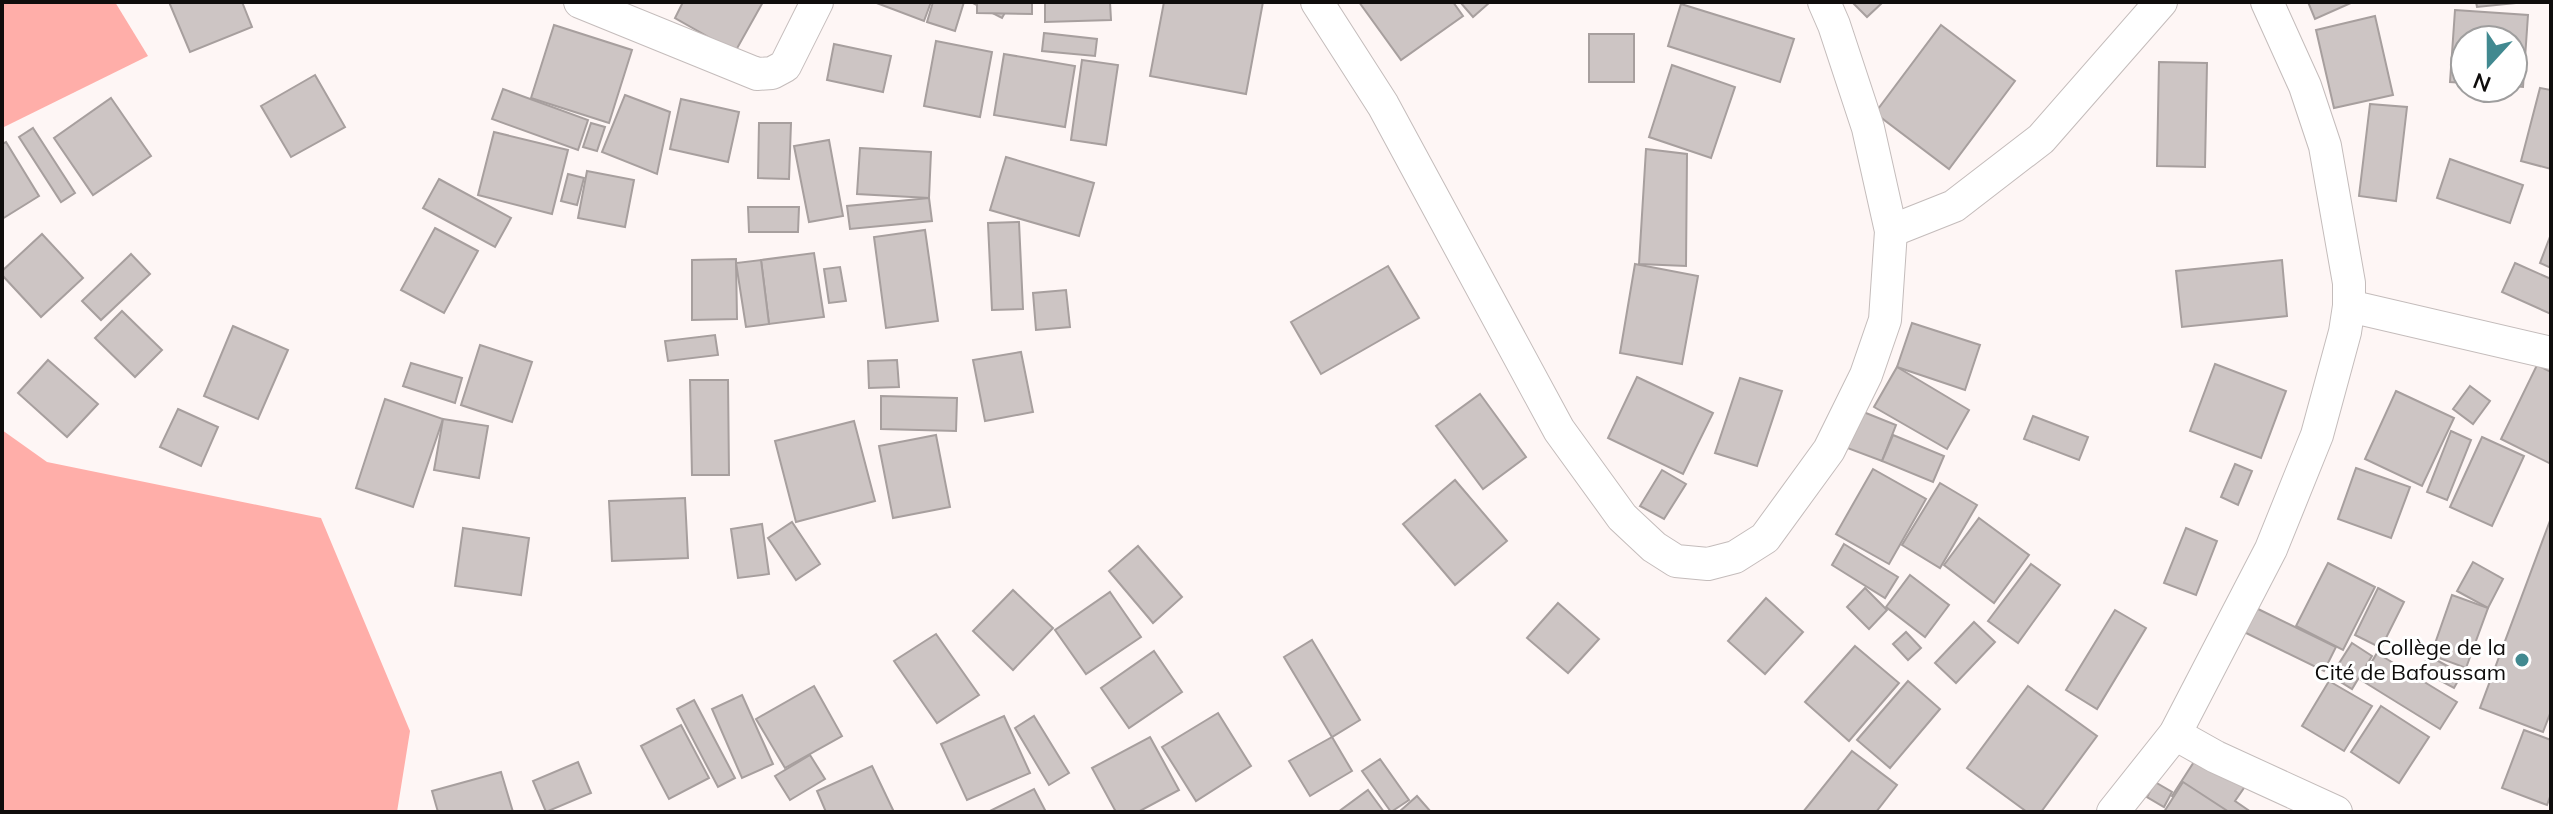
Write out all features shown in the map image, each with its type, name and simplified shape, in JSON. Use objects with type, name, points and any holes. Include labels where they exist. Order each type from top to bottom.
[{"type":"street","points":[[580,2],[757,74],[772,73],[785,66],[817,2]]},
{"type":"street","points":[[1317,2],[1383,105],[1559,430],[1622,517],[1654,547],[1676,561],[1708,564],[1735,557],[1765,538],[1829,450],[1866,375],[1885,320],[1891,231],[1868,128],[1824,2]]},
{"type":"street","points":[[1891,231],[1954,206],[2041,139],[2161,2]]},
{"type":"street","points":[[2113,812],[2175,734],[2271,549],[2317,435],[2349,306],[2349,283],[2325,146],[2305,86],[2267,2]]},
{"type":"street","points":[[2349,306],[2551,353]]},
{"type":"street","points":[[2175,734],[2216,757],[2336,812]]},
{"type":"shaded area","points":[[2,2],[115,2],[148,56],[2,128]]},
{"type":"shaded area","points":[[2,430],[47,462],[321,518],[410,731],[397,812],[2,812]]},
{"type":"building","points":[[169,2],[242,2],[252,27],[190,52]]},
{"type":"building","points":[[683,2],[763,2],[735,52],[675,18]]},
{"type":"building","points":[[874,2],[931,2],[924,21]]},
{"type":"building","points":[[933,2],[964,2],[955,31],[927,22]]},
{"type":"building","points":[[971,2],[1011,2],[1002,18]]},
{"type":"building","points":[[977,2],[1032,2],[1032,14],[977,13]]},
{"type":"building","points":[[1045,2],[1110,2],[1111,20],[1045,22]]},
{"type":"building","points":[[1164,2],[1263,2],[1246,94],[1150,76]]},
{"type":"building","points":[[1359,2],[1453,2],[1463,16],[1401,60]]},
{"type":"building","points":[[1460,2],[1488,2],[1489,3],[1473,17]]},
{"type":"building","points":[[1852,2],[1883,2],[1867,17]]},
{"type":"building","points":[[2308,2],[2353,2],[2315,19]]},
{"type":"building","points":[[2476,2],[2526,2],[2477,7]]},
{"type":"building","points":[[1681,4],[1794,39],[1780,82],[1668,46]]},
{"type":"building","points":[[2455,10],[2528,15],[2527,24],[2454,24]]},
{"type":"building","points":[[2375,16],[2393,95],[2334,108],[2316,30]]},
{"type":"building","points":[[554,25],[632,50],[609,123],[531,98]]},
{"type":"building","points":[[1941,25],[2015,81],[1949,169],[1875,113]]},
{"type":"building","points":[[1044,33],[1097,39],[1095,56],[1042,51]]},
{"type":"building","points":[[1589,34],[1634,34],[1634,82],[1589,82]]},
{"type":"building","points":[[936,41],[992,52],[980,117],[924,106]]},
{"type":"building","points":[[834,44],[891,56],[883,92],[827,80]]},
{"type":"building","points":[[1004,54],[1075,66],[1065,127],[994,115]]},
{"type":"building","points":[[1082,60],[1118,65],[1106,145],[1071,140]]},
{"type":"building","points":[[2159,62],[2207,63],[2205,167],[2157,166]]},
{"type":"building","points":[[1672,65],[1735,87],[1711,158],[1649,137]]},
{"type":"building","points":[[315,75],[345,127],[291,157],[261,106]]},
{"type":"building","points":[[2540,88],[2551,90],[2551,169],[2521,161]]},
{"type":"building","points":[[503,89],[588,120],[578,150],[492,119]]},
{"type":"building","points":[[625,95],[670,112],[657,174],[602,152]]},
{"type":"building","points":[[111,98],[151,156],[93,195],[54,138]]},
{"type":"building","points":[[681,99],[739,112],[728,162],[670,149]]},
{"type":"building","points":[[2370,104],[2407,107],[2396,201],[2359,196]]},
{"type":"building","points":[[591,123],[605,127],[597,151],[583,147]]},
{"type":"building","points":[[759,123],[791,123],[789,179],[758,178]]},
{"type":"building","points":[[33,128],[75,193],[61,202],[19,137]]},
{"type":"building","points":[[494,132],[568,150],[552,214],[478,195]]},
{"type":"building","points":[[829,140],[843,216],[809,222],[794,146]]},
{"type":"building","points":[[6,142],[39,196],[2,219],[2,144]]},
{"type":"building","points":[[860,148],[931,152],[929,198],[857,194]]},
{"type":"building","points":[[1646,149],[1687,154],[1686,266],[1639,264]]},
{"type":"building","points":[[1006,157],[1094,183],[1079,236],[990,210]]},
{"type":"building","points":[[2450,159],[2523,185],[2510,223],[2437,198]]},
{"type":"building","points":[[587,171],[634,180],[625,227],[578,218]]},
{"type":"building","points":[[568,174],[584,178],[577,205],[561,201]]},
{"type":"building","points":[[439,179],[511,218],[495,247],[423,208]]},
{"type":"building","points":[[929,198],[932,221],[850,229],[847,206]]},
{"type":"building","points":[[748,207],[799,207],[798,232],[749,232]]},
{"type":"building","points":[[1019,222],[1023,309],[992,310],[988,223]]},
{"type":"building","points":[[435,228],[478,251],[444,313],[401,290]]},
{"type":"building","points":[[925,230],[938,321],[886,328],[874,237]]},
{"type":"building","points":[[42,234],[83,278],[41,317],[2,275],[2,271]]},
{"type":"building","points":[[2551,234],[2551,268],[2540,263]]},
{"type":"building","points":[[814,253],[824,317],[769,324],[761,260]]},
{"type":"building","points":[[131,254],[150,274],[101,320],[82,301]]},
{"type":"building","points":[[736,259],[737,319],[692,320],[692,260]]},
{"type":"building","points":[[761,260],[769,324],[746,327],[736,263]]},
{"type":"building","points":[[2282,260],[2287,316],[2182,327],[2176,271]]},
{"type":"building","points":[[2515,263],[2551,279],[2551,314],[2502,292]]},
{"type":"building","points":[[1635,264],[1698,276],[1682,364],[1620,353]]},
{"type":"building","points":[[1388,266],[1419,318],[1321,374],[1291,322]]},
{"type":"building","points":[[840,267],[846,301],[829,303],[824,269]]},
{"type":"building","points":[[1066,290],[1070,327],[1036,330],[1033,293]]},
{"type":"building","points":[[122,311],[162,350],[135,377],[95,338]]},
{"type":"building","points":[[1912,323],[1980,345],[1965,390],[1897,367]]},
{"type":"building","points":[[233,326],[288,350],[258,419],[204,396]]},
{"type":"building","points":[[715,335],[718,355],[668,361],[665,341]]},
{"type":"building","points":[[480,345],[532,362],[512,422],[461,405]]},
{"type":"building","points":[[1021,352],[1033,412],[985,421],[973,360]]},
{"type":"building","points":[[48,360],[98,404],[67,437],[18,393]]},
{"type":"building","points":[[897,360],[899,387],[869,388],[868,361]]},
{"type":"building","points":[[411,363],[462,378],[455,403],[403,386]]},
{"type":"building","points":[[2215,364],[2286,391],[2261,458],[2190,431]]},
{"type":"building","points":[[2537,365],[2551,372],[2551,464],[2501,439]]},
{"type":"building","points":[[1897,367],[1969,410],[1947,449],[1874,407]]},
{"type":"building","points":[[1637,377],[1713,413],[1683,474],[1608,438]]},
{"type":"building","points":[[1740,378],[1782,391],[1757,466],[1715,453]]},
{"type":"building","points":[[690,380],[728,380],[729,475],[692,475]]},
{"type":"building","points":[[2470,386],[2490,401],[2473,424],[2453,409]]},
{"type":"building","points":[[2396,391],[2454,418],[2422,486],[2365,459]]},
{"type":"building","points":[[1480,394],[1526,457],[1483,489],[1436,426]]},
{"type":"building","points":[[881,396],[957,398],[956,431],[881,429]]},
{"type":"building","points":[[385,399],[443,419],[413,507],[356,488]]},
{"type":"building","points":[[178,409],[218,427],[201,466],[160,447]]},
{"type":"building","points":[[1856,409],[1896,425],[1882,461],[1842,446]]},
{"type":"building","points":[[2033,416],[2088,437],[2079,460],[2024,439]]},
{"type":"building","points":[[443,419],[488,426],[479,478],[434,470]]},
{"type":"building","points":[[854,421],[875,501],[796,522],[775,441]]},
{"type":"building","points":[[2451,431],[2471,440],[2447,500],[2427,492]]},
{"type":"building","points":[[936,435],[950,507],[893,518],[879,446]]},
{"type":"building","points":[[1893,435],[1944,456],[1933,482],[1882,461]]},
{"type":"building","points":[[2482,437],[2524,456],[2492,526],[2450,507]]},
{"type":"building","points":[[2235,464],[2252,471],[2238,505],[2221,497]]},
{"type":"building","points":[[2356,468],[2410,487],[2391,538],[2338,519]]},
{"type":"building","points":[[1873,469],[1926,499],[1889,564],[1836,534]]},
{"type":"building","points":[[1662,470],[1686,484],[1664,519],[1640,506]]},
{"type":"building","points":[[1455,480],[1507,541],[1455,585],[1403,524]]},
{"type":"building","points":[[1940,483],[1977,505],[1940,568],[1902,545]]},
{"type":"building","points":[[685,498],[688,558],[612,561],[609,501]]},
{"type":"building","points":[[1979,518],[2029,555],[1994,603],[1944,565]]},
{"type":"building","points":[[2551,518],[2551,711],[2543,732],[2480,708]]},
{"type":"building","points":[[792,522],[820,564],[796,580],[768,538]]},
{"type":"building","points":[[762,524],[769,574],[738,578],[731,529]]},
{"type":"building","points":[[463,528],[529,538],[521,595],[455,586]]},
{"type":"building","points":[[2186,528],[2217,541],[2196,595],[2164,583]]},
{"type":"building","points":[[1844,544],[1898,577],[1885,598],[1832,565]]},
{"type":"building","points":[[1138,546],[1182,597],[1153,623],[1109,571]]},
{"type":"building","points":[[2473,562],[2503,579],[2488,608],[2457,591]]},
{"type":"building","points":[[2328,563],[2375,587],[2343,650],[2296,626]]},
{"type":"building","points":[[2031,564],[2060,585],[2018,643],[1988,621]]},
{"type":"building","points":[[1910,575],[1949,605],[1925,637],[1886,607]]},
{"type":"building","points":[[1865,588],[1887,610],[1869,629],[1847,607]]},
{"type":"building","points":[[2378,588],[2404,602],[2381,648],[2355,635]]},
{"type":"building","points":[[1013,590],[1053,628],[1013,670],[973,631]]},
{"type":"building","points":[[1110,592],[1141,637],[1086,674],[1055,630]]},
{"type":"building","points":[[2452,595],[2488,608],[2466,668],[2431,655]]},
{"type":"building","points":[[1766,598],[1803,632],[1765,674],[1728,641]]},
{"type":"building","points":[[1558,603],[1599,639],[1568,673],[1527,638]]},
{"type":"building","points":[[2256,608],[2336,647],[2324,671],[2244,632]]},
{"type":"building","points":[[2115,610],[2146,628],[2097,709],[2066,690]]},
{"type":"building","points":[[1974,622],[1995,642],[1956,683],[1935,663]]},
{"type":"building","points":[[1906,632],[1921,648],[1908,660],[1893,644]]},
{"type":"building","points":[[936,634],[979,695],[937,723],[894,661]]},
{"type":"building","points":[[1312,640],[1360,720],[1332,737],[1284,657]]},
{"type":"building","points":[[2352,643],[2372,656],[2352,689],[2331,676]]},
{"type":"building","points":[[1855,646],[1899,683],[1849,741],[1805,702]]},
{"type":"building","points":[[1154,651],[1182,692],[1129,728],[1101,688]]},
{"type":"building","points":[[2377,653],[2457,702],[2440,729],[2361,680]]},
{"type":"building","points":[[2429,656],[2462,674],[2454,688],[2420,670]]},
{"type":"building","points":[[1908,681],[1940,709],[1890,768],[1857,740]]},
{"type":"building","points":[[2329,681],[2372,706],[2344,751],[2302,726]]},
{"type":"building","points":[[814,686],[842,736],[785,768],[756,719]]},
{"type":"building","points":[[2028,686],[2097,736],[2041,812],[2027,812],[1967,768]]},
{"type":"building","points":[[742,695],[773,764],[742,778],[712,709]]},
{"type":"building","points":[[694,700],[735,778],[718,787],[677,709]]},
{"type":"building","points":[[2381,706],[2429,737],[2399,783],[2351,752]]},
{"type":"building","points":[[1218,713],[1251,766],[1196,801],[1162,747]]},
{"type":"building","points":[[1004,716],[1030,773],[967,800],[941,744]]},
{"type":"building","points":[[1034,716],[1069,773],[1049,785],[1015,728]]},
{"type":"building","points":[[681,725],[709,778],[669,799],[641,746]]},
{"type":"building","points":[[2524,730],[2551,740],[2551,794],[2547,805],[2502,788]]},
{"type":"building","points":[[1150,737],[1179,790],[1138,812],[1116,812],[1092,768]]},
{"type":"building","points":[[1332,737],[1352,771],[1310,796],[1289,761]]},
{"type":"building","points":[[1852,751],[1897,785],[1876,812],[1803,812]]},
{"type":"building","points":[[2199,754],[2246,785],[2235,801],[2251,812],[2196,812],[2172,796]]},
{"type":"building","points":[[810,755],[825,779],[790,800],[775,776]]},
{"type":"building","points":[[1380,759],[1409,800],[1391,812],[1362,771]]},
{"type":"building","points":[[578,762],[591,793],[546,812],[533,781]]},
{"type":"building","points":[[872,766],[894,812],[826,812],[817,791]]},
{"type":"building","points":[[501,772],[513,812],[438,812],[432,791]]},
{"type":"building","points":[[2155,782],[2172,792],[2164,807],[2147,797]]},
{"type":"building","points":[[2183,782],[2229,812],[2164,812]]},
{"type":"building","points":[[1034,789],[1046,812],[988,812]]},
{"type":"building","points":[[1368,790],[1384,812],[1338,812]]},
{"type":"building","points":[[1417,796],[1431,812],[1399,812]]},
{"type":"place","name":"Collège de la Cité de Bafoussam","points":[[2522,660]]}]
